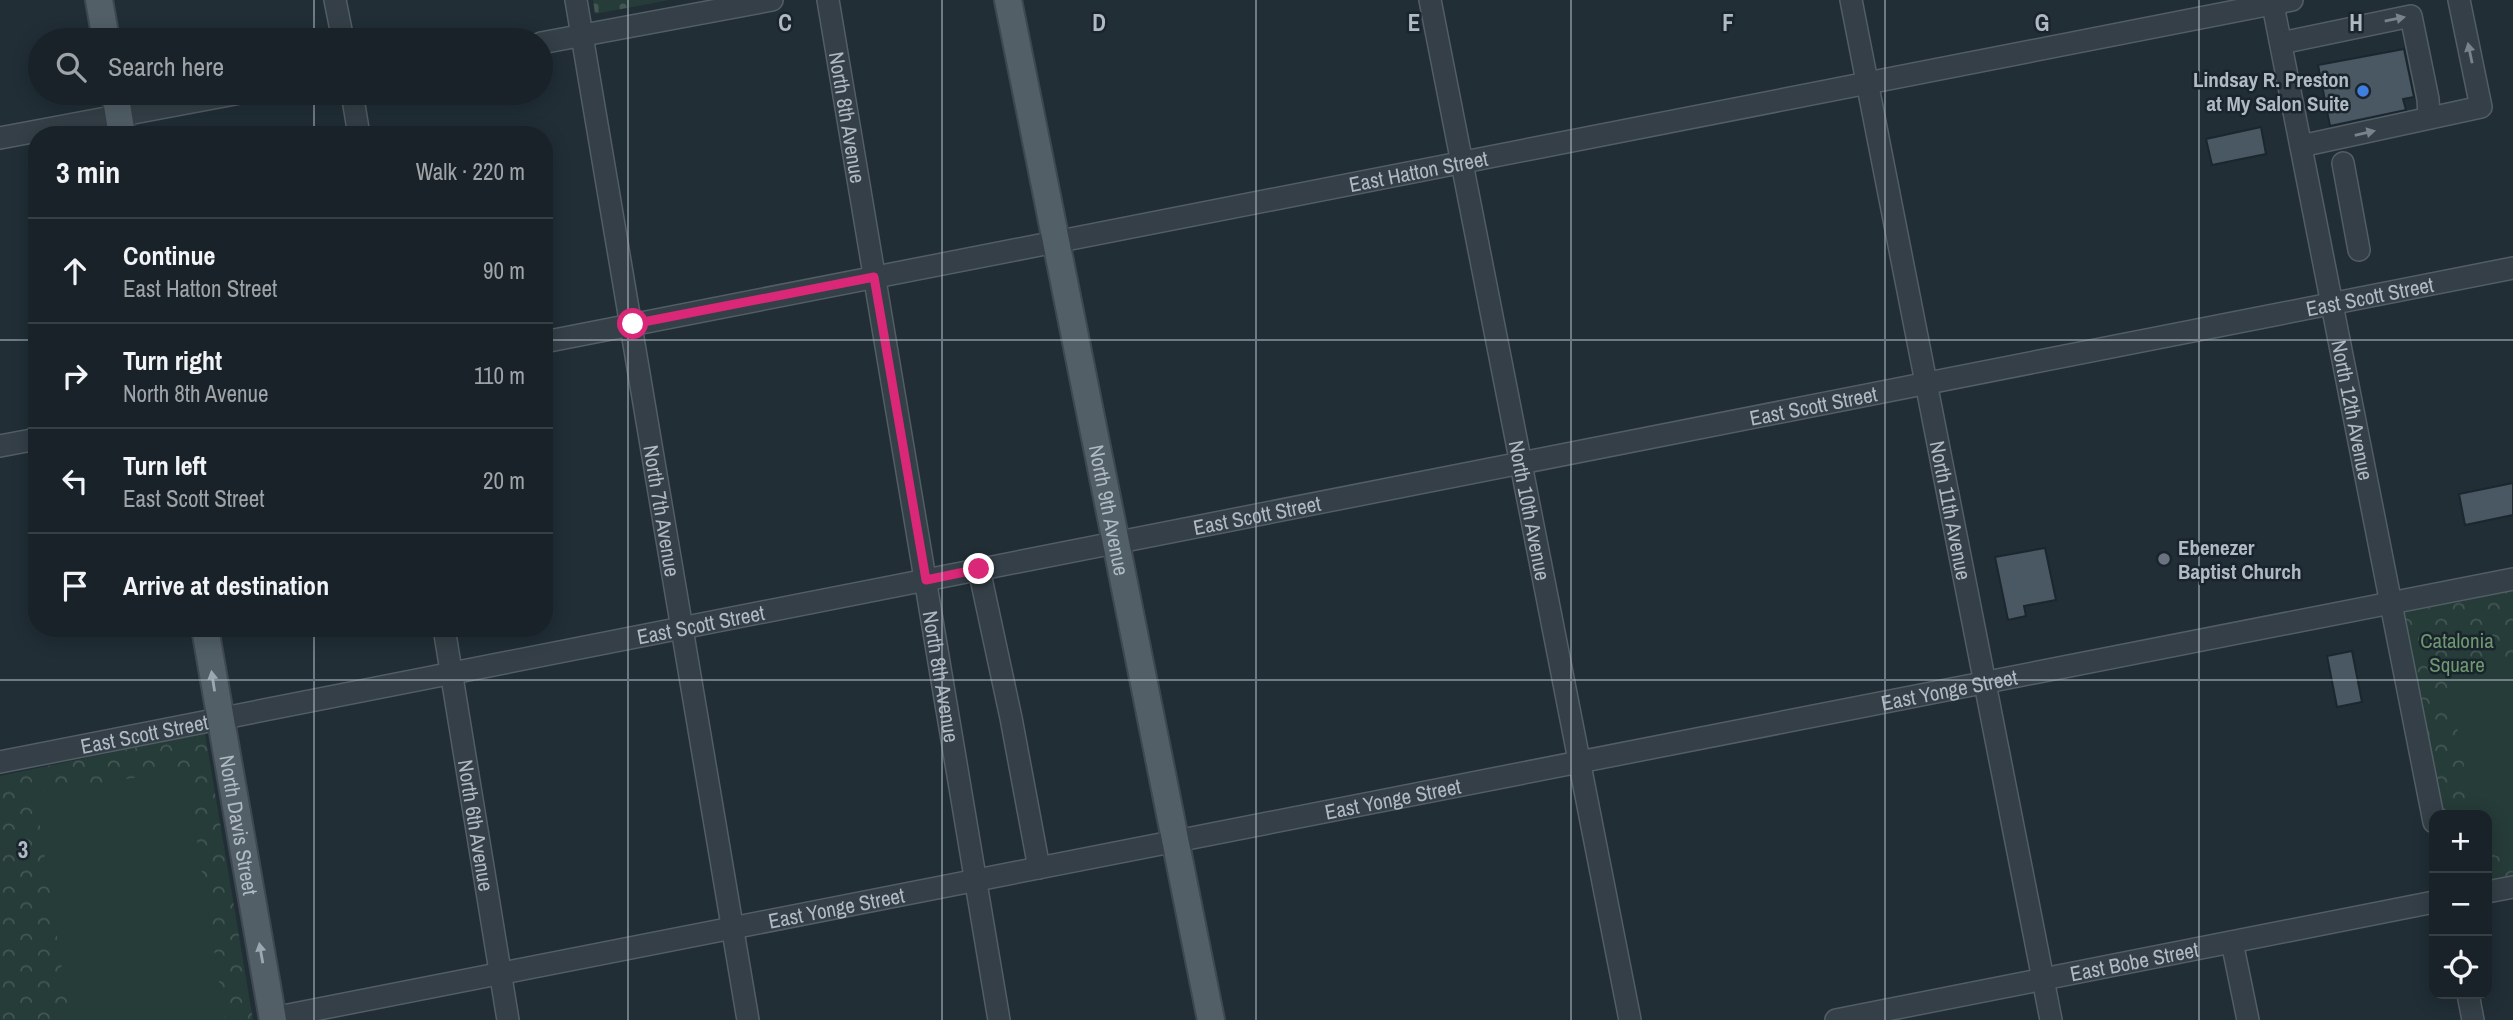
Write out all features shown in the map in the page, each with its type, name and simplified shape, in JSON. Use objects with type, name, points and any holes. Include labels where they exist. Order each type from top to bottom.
[{"type":"main road","points":[[99,0],[104,28]]},
{"type":"main road","name":"North 9th Avenue","points":[[1008,0],[1210,1020]]},
{"type":"main road","name":"North Davis Street","points":[[206,637],[273,1019]]},
{"type":"street","points":[[335,0],[341,28]]},
{"type":"street","name":"North 7th Avenue","points":[[576,0],[633,324],[748,1020]]},
{"type":"street","points":[[553,41],[772,0]]},
{"type":"street","name":"North 8th Avenue","points":[[828,0],[999,1020]]},
{"type":"street","name":"North 10th Avenue","points":[[1430,0],[1630,1020]]},
{"type":"street","name":"North 11th Avenue","points":[[1851,0],[2051,1020]]},
{"type":"street","points":[[2301,146],[2481,107],[2459,0]]},
{"type":"street","name":"East Hatton Street","points":[[553,340],[2279,1]]},
{"type":"street","name":"North 12th Avenue","points":[[2279,1],[2281,43],[2432,810]]},
{"type":"street","points":[[2281,43],[2410,16],[2428,99],[2429,118]]},
{"type":"street","points":[[60,126],[171,105]]},
{"type":"street","points":[[354,105],[358,126]]},
{"type":"street","points":[[0,138],[28,132]]},
{"type":"street","points":[[2343,163],[2359,250]]},
{"type":"street","points":[[2316,224],[2353,218]]},
{"type":"street","name":"East Scott Street","points":[[0,762],[2513,268]]},
{"type":"street","points":[[0,446],[28,441]]},
{"type":"street","points":[[979,569],[1039,868]]},
{"type":"street","name":"East Yonge Street","points":[[273,1019],[2513,579]]},
{"type":"street","name":"North 6th Avenue","points":[[445,637],[509,1020]]},
{"type":"street","points":[[2492,891],[2513,887]]},
{"type":"street","name":"East Bobe Street","points":[[1836,1020],[2429,903]]},
{"type":"street","points":[[2232,942],[2248,1020]]},
{"type":"street","points":[[2469,999],[2473,1020]]},
{"type":"green space","points":[[593,0],[669,0],[595,14]]},
{"type":"green space","name":"Catalonia Square","points":[[2513,579],[2513,887],[2492,891],[2492,810],[2433,810],[2391,603]]},
{"type":"green space","points":[[2474,659],[2513,659],[2513,852],[2496,856],[2492,853],[2492,810],[2472,810],[2446,666]]},
{"type":"green space","points":[[205,733],[253,1020],[0,1020],[0,776]]},
{"type":"green space","points":[[186,770],[225,1020],[70,1020],[35,793]]},
{"type":"building","points":[[2404,49],[2414,97],[2403,99],[2406,110],[2330,126],[2318,65]]},
{"type":"building","points":[[2261,127],[2266,154],[2212,165],[2206,139]]},
{"type":"building","points":[[2513,483],[2513,515],[2465,525],[2459,494]]},
{"type":"building","points":[[2045,548],[2056,600],[2024,606],[2026,616],[2008,620],[1995,557]]},
{"type":"building","points":[[2352,651],[2362,702],[2337,707],[2327,656]]},
{"type":"place","name":"Lindsay R. Preston at My Salon Suite","points":[[2363,91]]},
{"type":"place","name":"Ebenezer Baptist Church","points":[[2164,559]]},
{"type":"route","points":[[633,324],[874,277],[926,580],[979,569]]}]
